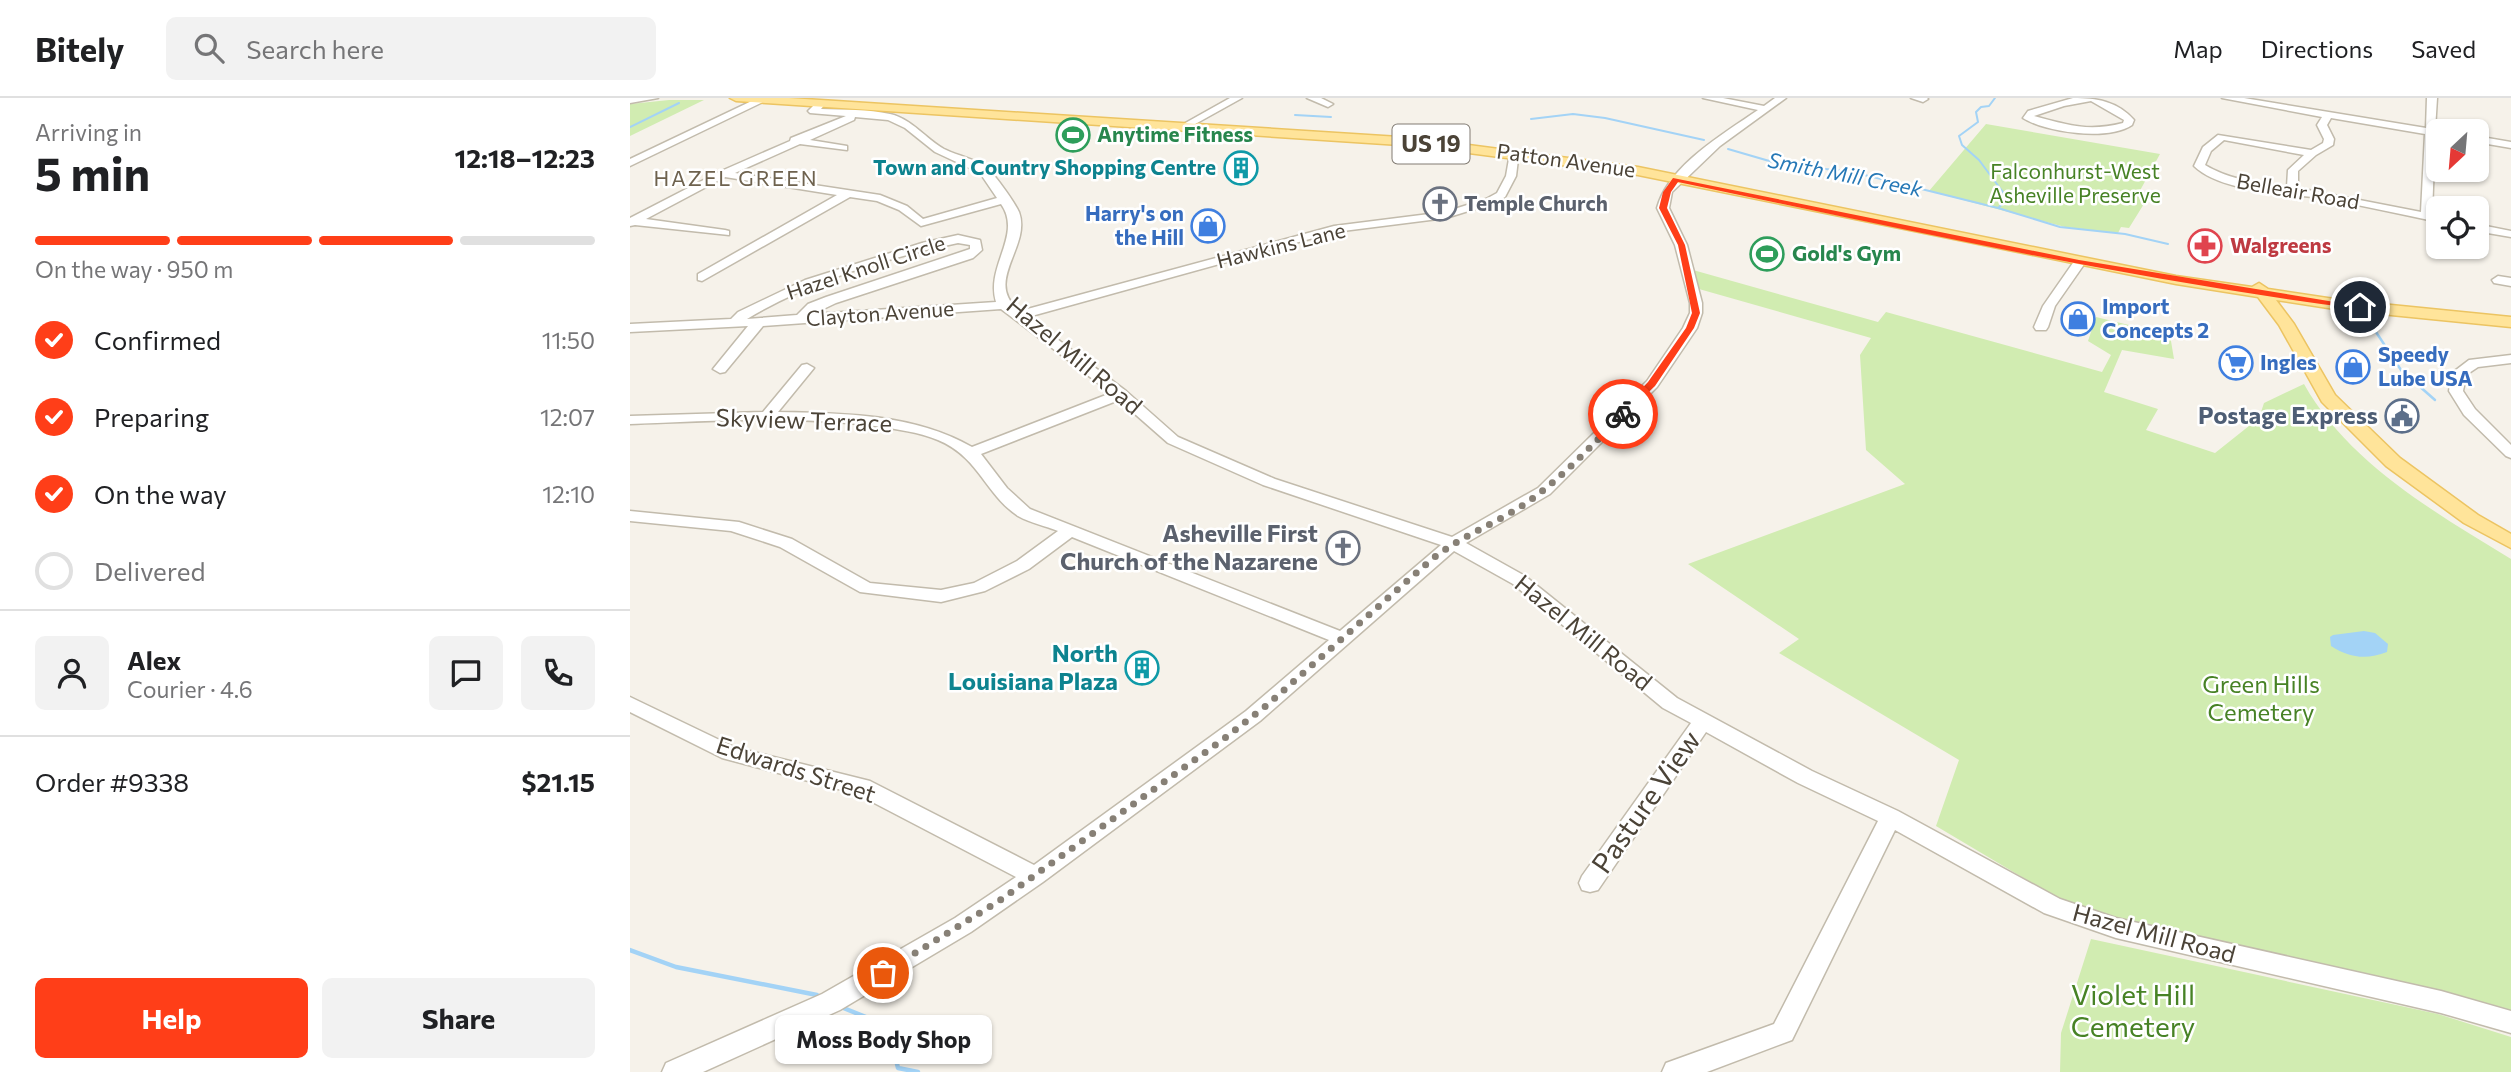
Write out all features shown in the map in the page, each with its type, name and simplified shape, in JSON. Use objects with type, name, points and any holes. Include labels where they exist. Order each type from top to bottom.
[{"type":"main road","name":"Patton Avenue","points":[[901,98],[1515,153],[1679,176],[2079,263],[2511,322]]},
{"type":"main road","name":"Patton Avenue","points":[[738,102],[764,99],[1189,123],[1327,128],[1494,143],[1679,176],[2260,289],[2511,312]]},
{"type":"main road","name":"Patton Avenue","points":[[855,106],[936,103]]},
{"type":"main road","points":[[2260,289],[2286,324],[2328,398],[2393,462],[2471,519],[2511,542]]},
{"type":"street","points":[[630,100],[653,98]]},
{"type":"street","points":[[1189,123],[1237,98]]},
{"type":"street","points":[[1312,98],[1328,104]]},
{"type":"street","points":[[1708,98],[1768,109]]},
{"type":"street","points":[[675,1072],[776,1028],[852,990],[940,939],[1035,876],[1267,705],[1453,543],[1544,491],[1652,384],[1690,328],[1696,313],[1696,303],[1681,245],[1663,208],[1667,192],[1679,176],[1716,144],[1781,98]]},
{"type":"street","points":[[2092,98],[2122,113],[2129,120],[2127,125],[2099,132],[2086,132],[2028,118],[2031,113],[2058,107],[2064,102],[2092,98]]},
{"type":"street","points":[[2227,98],[2426,131]]},
{"type":"street","points":[[2432,98],[2433,119]]},
{"type":"street","points":[[630,163],[738,102],[779,101]]},
{"type":"street","name":"Hazel Mill Road","points":[[821,103],[813,111],[855,106],[890,117],[908,126],[939,150],[984,171],[1013,212],[1015,227],[998,287],[1011,310],[1121,394],[1173,440],[1269,482],[1453,543],[1519,580],[1670,703],[1805,777],[1889,817],[2052,906],[2111,927],[2441,1002],[2511,1022]]},
{"type":"street","points":[[631,222],[795,140],[855,106]]},
{"type":"street","points":[[2292,190],[2293,170],[2312,153],[2328,145],[2329,139],[2322,125],[2328,115]]},
{"type":"street","name":"Belleair Road","points":[[2312,153],[2222,137],[2207,149],[2199,166],[2208,174],[2234,181],[2426,216]]},
{"type":"street","points":[[795,140],[843,148]]},
{"type":"street","points":[[2489,141],[2511,145]]},
{"type":"street","name":"Hawkins Lane","points":[[1011,310],[1334,229],[1427,219],[1490,201],[1502,195],[1511,176],[1515,153]]},
{"type":"street","points":[[723,174],[880,198],[902,208],[921,223],[1005,200]]},
{"type":"street","points":[[702,278],[850,192]]},
{"type":"street","points":[[631,222],[725,233]]},
{"type":"street","points":[[2489,230],[2511,234]]},
{"type":"street","name":"Hazel Knoll Circle","points":[[734,323],[743,315],[809,283],[947,240],[976,243],[976,250],[969,255],[831,300],[813,307],[801,319]]},
{"type":"street","points":[[2041,327],[2049,306],[2079,263]]},
{"type":"street","name":"Clayton Avenue","points":[[630,328],[1011,310]]},
{"type":"street","points":[[720,369],[759,322]]},
{"type":"street","points":[[2511,359],[2473,363],[2459,373],[2456,391],[2469,412],[2511,453]]},
{"type":"street","points":[[766,417],[807,368]]},
{"type":"street","points":[[971,453],[1121,394]]},
{"type":"street","name":"Skyview Terrace","points":[[630,420],[766,417],[850,419],[906,425],[949,439],[971,453],[1003,493],[1024,513],[1341,638]]},
{"type":"street","points":[[630,516],[733,526],[786,542],[866,587],[941,596],[979,587],[1023,565],[1071,530]]},
{"type":"street","name":"Edwards Street","points":[[630,704],[729,753],[863,787],[1035,876]]},
{"type":"street","name":"Pasture View","points":[[1590,883],[1702,722]]},
{"type":"street","points":[[1675,1072],[1783,1032],[1889,817]]},
{"type":"green space","points":[[704,100],[630,136],[630,104]]},
{"type":"green space","name":"Falconhurst-West Asheville Preserve","points":[[1986,124],[2160,154],[2137,196],[2147,199],[2129,228],[2121,227],[2118,233],[2065,227],[1929,191]]},
{"type":"green space","name":"Green Hills Cemetery","points":[[1693,270],[1878,322],[1886,312],[2102,372],[2111,355],[2088,341],[2096,317],[2170,335],[2174,359],[2122,350],[2104,392],[2158,409],[2146,430],[2215,453],[2259,418],[2264,403],[2304,384],[2322,412],[2369,462],[2424,504],[2511,559],[2511,1014],[2123,921],[2062,901],[1936,826],[1959,760],[1779,653],[1799,639],[1688,564],[1905,484],[1866,450],[1860,355],[1871,338],[1699,289]]},
{"type":"green space","name":"Violet Hill Cemetery","points":[[2091,939],[2438,1014],[2511,1037],[2511,1072],[2060,1072],[2061,1033]]},
{"type":"water","points":[[2364,631],[2375,633],[2388,644],[2387,652],[2358,656],[2331,646],[2330,637],[2333,635]]},
{"type":"waterway","points":[[1995,98],[1989,106],[1981,107],[1976,112],[1978,122],[1959,136],[1962,145],[1979,160],[2008,199],[1998,208]]},
{"type":"waterway","name":"Smith Mill Creek","points":[[630,127],[679,103]]},
{"type":"waterway","name":"Smith Mill Creek","points":[[1531,119],[1573,114],[1605,118],[1704,140]]},
{"type":"waterway","name":"Smith Mill Creek","points":[[1295,115],[1331,117]]},
{"type":"waterway","name":"Smith Mill Creek","points":[[1728,149],[1783,165],[1846,171],[1998,208]]},
{"type":"waterway","name":"Smith Mill Creek","points":[[1998,208],[2060,227],[2125,234],[2168,244]]},
{"type":"waterway","name":"Smith Mill Creek","points":[[2376,332],[2401,370],[2435,400]]},
{"type":"waterway","points":[[630,950],[676,967],[817,995]]},
{"type":"waterway","points":[[841,1007],[888,1026],[898,1068],[918,1072]]},
{"type":"way so far","points":[[883,973],[999,901],[1225,738],[1267,705],[1432,559],[1453,543],[1544,491],[1623,414]]},
{"type":"place","name":"Anytime Fitness","points":[[1073,135]]},
{"type":"place","name":"Town and Country Shopping Centre","points":[[1241,168]]},
{"type":"place","name":"Temple Church","points":[[1440,204]]},
{"type":"place","name":"Harry's on the Hill","points":[[1208,226]]},
{"type":"place","name":"Walgreens","points":[[2205,246]]},
{"type":"place","name":"Gold's Gym","points":[[1767,254]]},
{"type":"place","name":"Import Concepts 2","points":[[2078,319]]},
{"type":"place","name":"Ingles","points":[[2236,363]]},
{"type":"place","name":"Speedy Lube USA","points":[[2353,367]]},
{"type":"place","name":"Postage Express","points":[[2402,416]]},
{"type":"place","name":"Asheville First Church of the Nazarene","points":[[1343,548]]},
{"type":"place","name":"North Louisiana Plaza","points":[[1142,668]]},
{"type":"place","name":"Moss Body Shop","points":[[883,973]]},
{"type":"district","name":"HAZEL GREEN","points":[[736,179]]},
{"type":"route","points":[[1623,414],[1652,384],[1690,328],[1696,313],[1696,303],[1681,245],[1663,208],[1667,192],[1676,180],[2079,263],[2176,281],[2360,307]]}]
